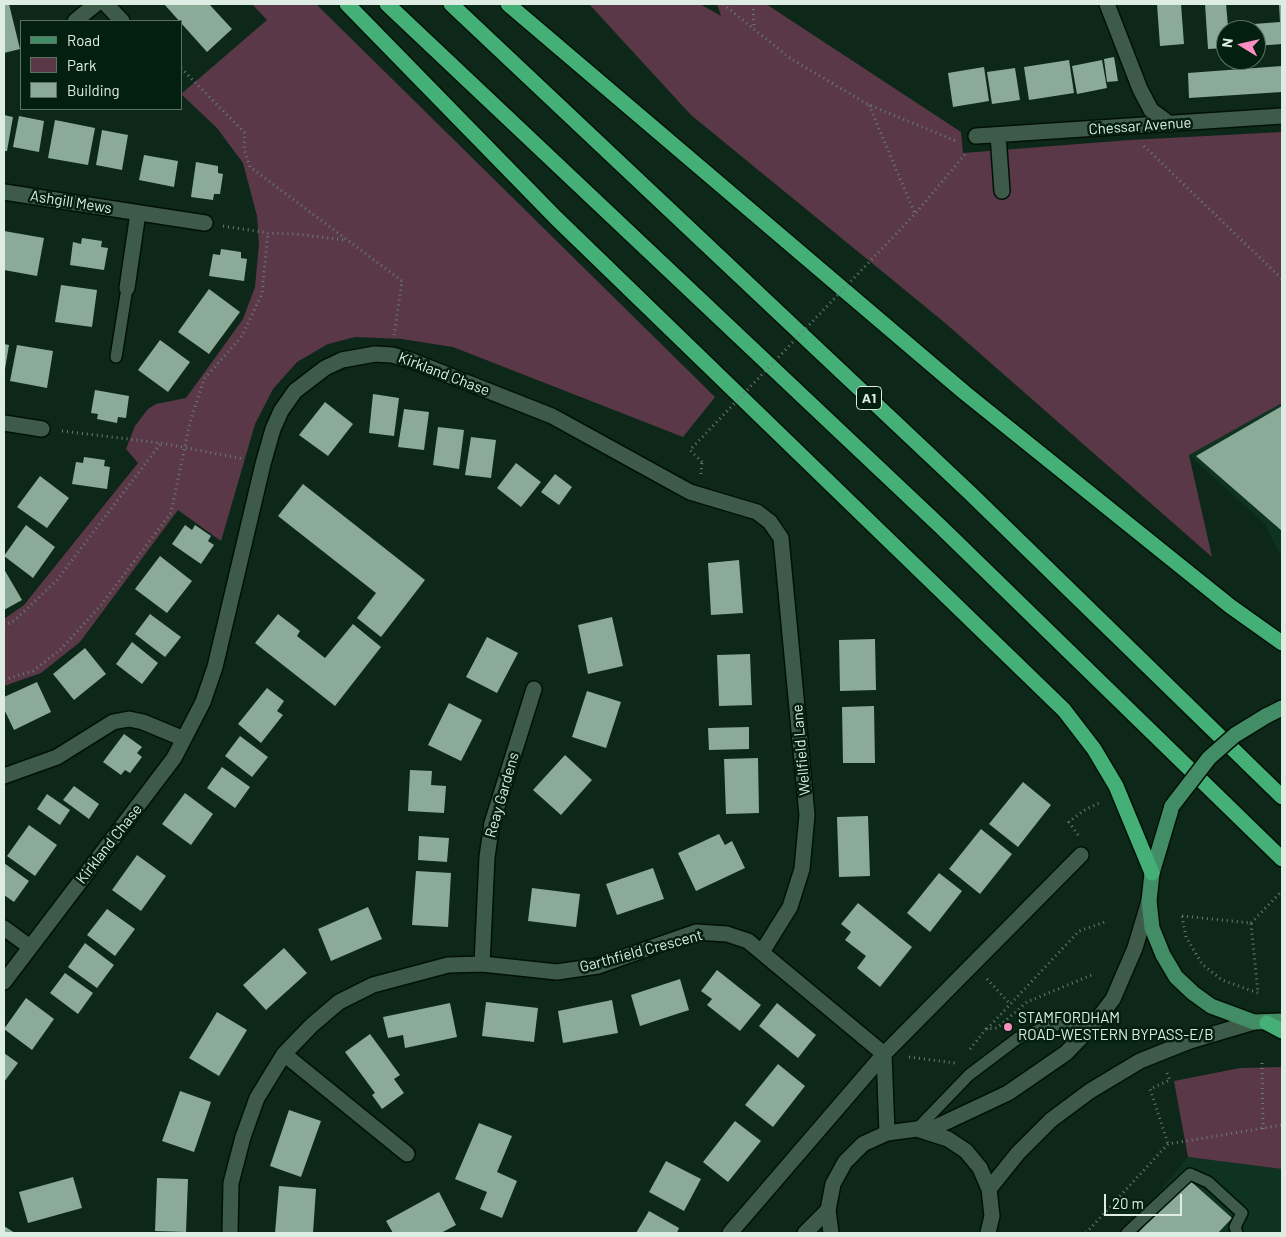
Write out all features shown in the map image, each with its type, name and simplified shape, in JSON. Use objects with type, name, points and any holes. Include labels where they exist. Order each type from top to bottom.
[{"type":"highway","points":[[347,4],[556,218],[1064,710],[1094,748],[1116,786],[1152,873]]},
{"type":"highway","points":[[387,4],[941,528],[1282,859]]},
{"type":"highway","name":"A1","points":[[452,4],[970,493],[1282,797]]},
{"type":"highway","points":[[508,4],[965,393],[1230,606],[1282,643]]},
{"type":"highway","points":[[1268,1022],[1282,1031]]},
{"type":"main road","points":[[1268,1022],[1211,1006],[1176,977],[1163,955],[1152,928],[1149,901],[1152,873],[1172,806],[1209,758],[1235,735],[1282,708]]},
{"type":"street","points":[[76,20],[96,4]]},
{"type":"street","points":[[106,4],[121,20]]},
{"type":"street","points":[[1108,4],[1140,89],[1151,110],[1170,124]]},
{"type":"street","name":"Chessar Avenue","points":[[976,136],[1282,116]]},
{"type":"street","points":[[998,135],[1002,191]]},
{"type":"street","name":"Ashgill Mews","points":[[4,192],[205,223]]},
{"type":"street","points":[[127,288],[138,213]]},
{"type":"street","name":"Kirkland Chase","points":[[4,982],[174,758],[203,702],[215,667],[272,429],[294,391],[309,378],[342,360],[375,354],[392,355],[552,416],[690,492],[758,512],[770,522],[781,538]]},
{"type":"street","points":[[4,422],[42,429]]},
{"type":"street","name":"Wellfield Lane","points":[[762,952],[792,899],[802,869],[807,815],[781,538]]},
{"type":"street","name":"Reay Gardens","points":[[482,964],[486,857],[492,823],[534,689]]},
{"type":"street","points":[[4,776],[57,757],[113,722],[129,719],[143,722],[184,739]]},
{"type":"street","points":[[730,1233],[884,1054],[1081,855]]},
{"type":"street","points":[[831,1233],[828,1210],[833,1184],[845,1162],[863,1144],[887,1133],[922,1130],[1008,1093],[1066,1053],[1093,1026],[1113,999],[1135,948],[1149,901]]},
{"type":"street","points":[[4,928],[30,947]]},
{"type":"street","name":"Garthfield Crescent","points":[[230,1233],[231,1183],[257,1098],[284,1054],[339,1002],[374,985],[448,965],[482,964],[557,972],[598,966],[696,932],[727,934],[748,941],[884,1054]]},
{"type":"street","points":[[989,1189],[1018,1153],[1051,1120],[1090,1091],[1140,1061],[1190,1041],[1268,1022]]},
{"type":"street","points":[[284,1054],[407,1154]]},
{"type":"street","points":[[884,1054],[887,1133]]},
{"type":"street","points":[[922,1130],[948,1139],[966,1151],[980,1168],[989,1189],[992,1216],[988,1233]]},
{"type":"street","points":[[805,1233],[828,1210]]},
{"type":"lane","points":[[116,357],[127,288]]},
{"type":"lane","points":[[922,1130],[969,1075],[1018,1038],[1052,1025],[1093,1026]]},
{"type":"lane","points":[[1127,1233],[1190,1174],[1208,1182],[1242,1213],[1236,1227],[1237,1233]]},
{"type":"path","points":[[723,4],[791,59],[869,105],[956,141],[976,136]]},
{"type":"path","points":[[753,4],[754,30]]},
{"type":"path","points":[[182,69],[245,133],[244,149],[250,167],[402,281],[392,355]]},
{"type":"path","points":[[869,105],[915,214]]},
{"type":"path","points":[[1124,127],[1282,279]]},
{"type":"path","points":[[702,462],[690,450],[915,214],[964,157]]},
{"type":"path","points":[[205,223],[268,233],[346,240]]},
{"type":"path","points":[[4,680],[33,671],[61,649],[101,605],[171,513],[183,447],[204,379],[242,336],[262,294],[268,233]]},
{"type":"path","points":[[42,429],[161,442],[263,464]]},
{"type":"path","points":[[4,626],[15,620],[57,580],[161,442]]},
{"type":"path","points":[[1081,855],[1078,836],[1068,822],[1083,811],[1102,802]]},
{"type":"path","points":[[1251,923],[1182,916],[1186,937],[1202,964],[1222,980],[1258,993],[1251,923],[1282,891]]},
{"type":"path","points":[[964,1056],[986,1029],[1079,931],[1108,921]]},
{"type":"path","points":[[973,964],[1010,1004]]},
{"type":"path","points":[[986,1029],[997,1028],[1027,1002],[1094,974]]},
{"type":"path","points":[[884,1054],[958,1063]]},
{"type":"path","points":[[1262,1063],[1263,1129]]},
{"type":"path","points":[[1167,1073],[1170,1080],[1150,1089],[1168,1144]]},
{"type":"path","points":[[1086,1233],[1168,1144],[1282,1125]]},
{"type":"shaded area","points":[[1282,403],[1282,558],[1265,524],[1189,455]]},
{"type":"shaded area","points":[[1188,1157],[1282,1169],[1282,1233],[1125,1233]]},
{"type":"green space","points":[[252,4],[316,4],[715,397],[683,437],[453,347],[402,339],[355,337],[328,344],[297,362],[273,389],[255,424],[221,541],[178,510],[80,642],[41,673],[4,686],[4,619],[24,605],[138,463],[126,449],[135,426],[148,409],[156,404],[186,398],[243,319],[255,287],[259,244],[257,216],[243,163],[217,128],[182,93],[267,20]]},
{"type":"green space","points":[[589,4],[700,4],[721,16],[717,4],[766,4],[961,132],[963,153],[1130,140],[1282,132],[1282,403],[1189,455],[1212,557],[944,322],[691,115]]},
{"type":"green space","points":[[1240,1068],[1282,1068],[1282,1169],[1188,1157],[1174,1081]]},
{"type":"building","points":[[4,4],[9,4],[20,49],[4,53]]},
{"type":"building","points":[[164,4],[209,4],[232,29],[207,52],[182,24],[182,20],[178,20]]},
{"type":"building","points":[[1157,4],[1181,4],[1184,44],[1160,46]]},
{"type":"building","points":[[1205,4],[1226,4],[1227,20],[1216,20],[1216,49],[1208,49]]},
{"type":"building","points":[[1279,4],[1282,4],[1282,44],[1266,45],[1266,23],[1280,22]]},
{"type":"building","points":[[1114,57],[1118,81],[1107,82],[1104,59]]},
{"type":"building","points":[[1069,60],[1074,93],[1029,100],[1024,67]]},
{"type":"building","points":[[1102,60],[1107,88],[1077,94],[1072,66]]},
{"type":"building","points":[[1282,66],[1282,92],[1189,98],[1188,73],[1266,70],[1266,67]]},
{"type":"building","points":[[984,67],[989,101],[953,107],[948,73]]},
{"type":"building","points":[[1015,68],[1020,100],[992,104],[987,72]]},
{"type":"building","points":[[4,115],[13,117],[7,151],[4,151]]},
{"type":"building","points":[[19,116],[44,121],[39,152],[13,147]]},
{"type":"building","points":[[55,120],[95,128],[88,165],[48,158]]},
{"type":"building","points":[[102,130],[128,135],[122,170],[96,165]]},
{"type":"building","points":[[144,155],[178,161],[174,187],[139,180]]},
{"type":"building","points":[[196,162],[218,166],[218,173],[223,174],[220,194],[214,194],[213,200],[191,197]]},
{"type":"building","points":[[4,231],[44,238],[37,276],[4,270]]},
{"type":"building","points":[[82,238],[102,241],[101,247],[108,248],[104,270],[70,265],[73,242],[81,244]]},
{"type":"building","points":[[221,249],[241,252],[241,258],[247,259],[244,281],[209,276],[213,254],[220,255]]},
{"type":"building","points":[[61,285],[97,290],[92,327],[55,322]]},
{"type":"building","points":[[209,289],[240,312],[209,354],[178,332]]},
{"type":"building","points":[[160,340],[190,362],[168,392],[138,370]]},
{"type":"building","points":[[4,344],[9,345],[5,369],[4,369]]},
{"type":"building","points":[[17,345],[53,351],[47,388],[10,381]]},
{"type":"building","points":[[95,390],[129,396],[126,418],[118,417],[117,423],[97,419],[98,414],[91,413]]},
{"type":"building","points":[[373,394],[399,398],[394,436],[369,433]]},
{"type":"building","points":[[325,402],[353,424],[328,456],[299,435]]},
{"type":"building","points":[[1282,406],[1282,531],[1196,456]]},
{"type":"building","points":[[404,409],[429,412],[424,450],[398,447]]},
{"type":"building","points":[[438,427],[464,430],[459,469],[433,465]]},
{"type":"building","points":[[471,437],[496,440],[491,478],[465,475]]},
{"type":"building","points":[[84,457],[105,460],[104,466],[110,467],[107,489],[72,484],[76,462],[83,463]]},
{"type":"building","points":[[516,463],[541,482],[521,507],[497,488]]},
{"type":"building","points":[[555,474],[572,487],[559,505],[541,492]]},
{"type":"building","points":[[40,476],[69,498],[47,528],[17,507]]},
{"type":"building","points":[[303,484],[425,580],[381,637],[357,618],[376,593],[278,516]]},
{"type":"building","points":[[26,525],[55,547],[33,578],[4,556]]},
{"type":"building","points":[[185,525],[192,530],[195,525],[211,536],[208,541],[214,545],[201,564],[172,544]]},
{"type":"building","points":[[160,556],[192,581],[167,613],[135,589]]},
{"type":"building","points":[[739,560],[743,613],[711,615],[708,563]]},
{"type":"building","points":[[4,569],[22,600],[4,610]]},
{"type":"building","points":[[150,614],[181,637],[165,657],[135,634]]},
{"type":"building","points":[[278,614],[300,631],[297,636],[325,658],[353,624],[381,647],[335,706],[255,643]]},
{"type":"building","points":[[612,617],[623,666],[588,674],[578,625]]},
{"type":"building","points":[[487,637],[518,653],[497,693],[466,677]]},
{"type":"building","points":[[875,639],[876,690],[840,691],[839,640]]},
{"type":"building","points":[[132,642],[158,663],[142,684],[116,664]]},
{"type":"building","points":[[85,648],[106,674],[74,700],[53,674]]},
{"type":"building","points":[[750,654],[752,705],[719,706],[717,655]]},
{"type":"building","points":[[37,682],[51,712],[14,730],[4,709],[4,697]]},
{"type":"building","points":[[267,688],[284,701],[277,711],[283,715],[261,743],[238,724]]},
{"type":"building","points":[[587,691],[621,702],[606,748],[572,737]]},
{"type":"building","points":[[449,703],[482,720],[461,761],[428,745]]},
{"type":"building","points":[[874,706],[875,763],[843,763],[842,707]]},
{"type":"building","points":[[749,727],[749,749],[709,750],[708,728]]},
{"type":"building","points":[[124,734],[142,747],[137,753],[142,757],[130,773],[125,770],[121,775],[103,762]]},
{"type":"building","points":[[240,736],[268,757],[252,777],[225,756]]},
{"type":"building","points":[[565,755],[592,780],[561,815],[533,790]]},
{"type":"building","points":[[758,758],[759,813],[726,814],[724,759]]},
{"type":"building","points":[[222,767],[250,787],[235,808],[207,788]]},
{"type":"building","points":[[410,770],[432,771],[431,785],[446,786],[444,813],[408,811]]},
{"type":"building","points":[[1023,782],[1051,805],[1018,847],[989,824]]},
{"type":"building","points":[[74,786],[99,804],[89,819],[63,800]]},
{"type":"building","points":[[185,793],[213,814],[191,845],[162,824]]},
{"type":"building","points":[[47,794],[70,810],[60,825],[37,809]]},
{"type":"building","points":[[868,816],[870,876],[839,877],[837,817]]},
{"type":"building","points":[[29,825],[57,845],[35,876],[7,856]]},
{"type":"building","points":[[981,829],[1012,854],[980,894],[949,869]]},
{"type":"building","points":[[719,834],[725,845],[732,841],[745,868],[696,891],[678,853]]},
{"type":"building","points":[[419,836],[449,838],[447,862],[418,860]]},
{"type":"building","points":[[137,855],[166,876],[141,911],[112,890]]},
{"type":"building","points":[[4,863],[29,881],[14,902],[4,895]]},
{"type":"building","points":[[653,868],[664,899],[617,915],[606,884]]},
{"type":"building","points":[[416,871],[451,873],[448,927],[412,925]]},
{"type":"building","points":[[939,873],[962,891],[930,932],[907,913]]},
{"type":"building","points":[[532,888],[580,894],[576,927],[528,921]]},
{"type":"building","points":[[858,903],[912,947],[880,987],[857,968],[866,956],[845,940],[851,932],[841,924]]},
{"type":"building","points":[[368,907],[382,939],[331,961],[318,929]]},
{"type":"building","points":[[107,909],[135,929],[115,956],[87,935]]},
{"type":"building","points":[[85,943],[114,965],[97,988],[68,967]]},
{"type":"building","points":[[284,948],[307,973],[266,1010],[243,985]]},
{"type":"building","points":[[717,970],[761,1005],[740,1031],[707,1005],[712,999],[701,991]]},
{"type":"building","points":[[65,973],[93,993],[78,1014],[50,993]]},
{"type":"building","points":[[680,979],[689,1010],[640,1026],[631,995]]},
{"type":"building","points":[[26,998],[54,1019],[32,1050],[4,1029]]},
{"type":"building","points":[[612,1000],[618,1033],[563,1043],[558,1011]]},
{"type":"building","points":[[486,1002],[538,1008],[534,1042],[482,1036]]},
{"type":"building","points":[[450,1003],[457,1037],[405,1048],[403,1035],[388,1038],[383,1017]]},
{"type":"building","points":[[777,1003],[816,1035],[798,1058],[759,1026]]},
{"type":"building","points":[[217,1012],[247,1030],[219,1076],[189,1058]]},
{"type":"building","points":[[370,1034],[400,1075],[394,1079],[404,1093],[382,1109],[372,1095],[375,1093],[345,1052]]},
{"type":"building","points":[[4,1053],[18,1063],[4,1082]]},
{"type":"building","points":[[778,1064],[805,1086],[773,1127],[745,1105]]},
{"type":"building","points":[[180,1091],[211,1102],[194,1152],[162,1141]]},
{"type":"building","points":[[289,1110],[321,1121],[301,1177],[270,1166]]},
{"type":"building","points":[[735,1121],[761,1141],[728,1182],[703,1162]]},
{"type":"building","points":[[479,1123],[512,1136],[497,1172],[517,1181],[502,1218],[480,1209],[487,1192],[455,1179]]},
{"type":"building","points":[[666,1161],[701,1179],[684,1211],[649,1192]]},
{"type":"building","points":[[73,1177],[82,1208],[28,1223],[19,1192]]},
{"type":"building","points":[[157,1178],[188,1179],[186,1232],[155,1231]]},
{"type":"building","points":[[1187,1178],[1232,1218],[1218,1233],[1138,1233]]},
{"type":"building","points":[[279,1186],[316,1189],[313,1233],[275,1233]]},
{"type":"building","points":[[439,1192],[456,1225],[441,1233],[393,1233],[386,1221]]},
{"type":"building","points":[[649,1211],[679,1228],[677,1233],[636,1233]]},
{"type":"building","points":[[4,1226],[15,1233],[4,1233]]},
{"type":"place","name":"STAMFORDHAM ROAD-WESTERN BYPASS-E/B","points":[[1008,1027]]}]
